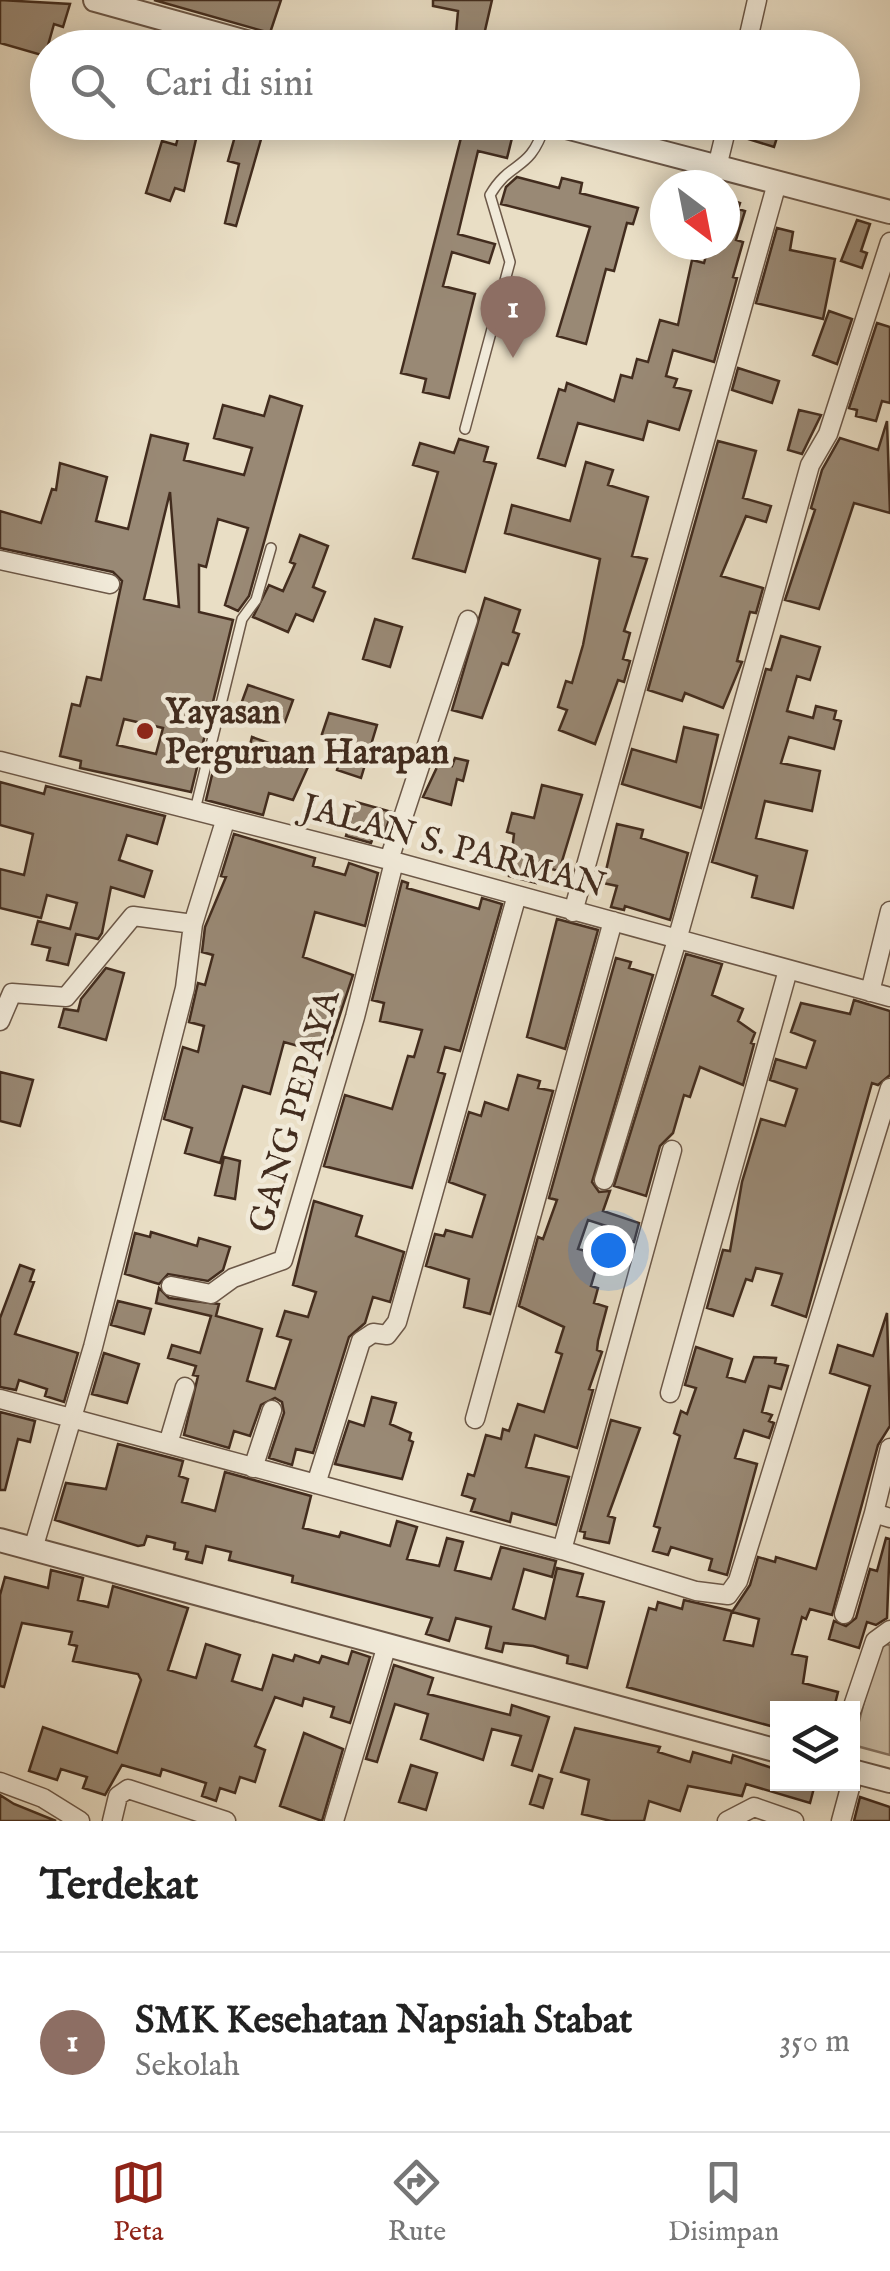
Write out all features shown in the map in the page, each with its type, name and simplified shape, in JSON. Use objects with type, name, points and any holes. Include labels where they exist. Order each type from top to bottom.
[{"type":"street","points":[[95,0],[151,8],[215,30]]},
{"type":"street","points":[[750,30],[757,0]]},
{"type":"street","points":[[614,140],[890,212]]},
{"type":"street","points":[[717,167],[724,140]]},
{"type":"street","points":[[572,912],[777,183]]},
{"type":"street","points":[[604,1180],[677,940],[810,464],[828,434],[890,242]]},
{"type":"street","points":[[0,560],[110,584]]},
{"type":"street","name":"GANG PEPAYA","points":[[171,1286],[211,1294],[233,1278],[283,1260],[355,1017],[392,861],[468,620]]},
{"type":"street","name":"JALAN S. PARMAN","points":[[0,761],[392,861],[890,997]]},
{"type":"street","points":[[33,1549],[72,1418],[184,988],[192,924],[226,818]]},
{"type":"street","points":[[316,1484],[361,1341],[373,1333],[387,1335],[397,1322],[516,895]]},
{"type":"street","points":[[870,992],[890,910]]},
{"type":"street","points":[[0,1021],[12,993],[66,997],[134,916],[192,924]]},
{"type":"street","points":[[474,1420],[613,921]]},
{"type":"street","points":[[670,1393],[788,970]]},
{"type":"street","points":[[0,1399],[720,1596],[734,1590],[890,1088]]},
{"type":"street","points":[[562,1550],[672,1150]]},
{"type":"street","points":[[168,1444],[184,1387]]},
{"type":"street","points":[[254,1468],[272,1410]]},
{"type":"street","points":[[844,1614],[882,1516],[890,1448]]},
{"type":"street","points":[[0,1540],[770,1749]]},
{"type":"street","points":[[855,1701],[875,1640],[890,1630]]},
{"type":"street","points":[[334,1821],[387,1645]]},
{"type":"street","points":[[860,1777],[890,1781]]},
{"type":"street","points":[[0,1782],[43,1798],[80,1821]]},
{"type":"street","points":[[112,1821],[118,1796],[128,1789],[226,1821]]},
{"type":"street","points":[[840,1821],[849,1791]]},
{"type":"street","points":[[727,1821],[754,1807],[794,1821]]},
{"type":"lane","points":[[466,429],[510,262],[490,195],[498,182],[536,152],[540,140]]},
{"type":"lane","points":[[195,810],[242,620],[256,600],[271,548]]},
{"type":"shaded area","points":[[879,1642],[890,1645],[890,1755],[860,1747],[860,1717]]},
{"type":"building","points":[[0,0],[70,4],[63,27],[54,24],[52,30],[30,30],[30,52],[0,43]]},
{"type":"building","points":[[154,0],[281,0],[271,30]]},
{"type":"building","points":[[433,0],[492,0],[485,30],[456,30],[458,11],[433,6]]},
{"type":"building","points":[[177,140],[196,140],[184,191],[175,188],[170,201],[146,193],[162,141],[176,145]]},
{"type":"building","points":[[234,140],[261,140],[236,226],[225,223],[239,164],[228,161]]},
{"type":"building","points":[[460,140],[512,140],[507,158],[478,151],[458,234],[495,244],[489,263],[452,252],[443,286],[475,294],[449,398],[423,392],[426,379],[401,373]]},
{"type":"building","points":[[751,140],[776,140],[774,147]]},
{"type":"building","points":[[517,177],[559,188],[562,178],[582,183],[580,193],[638,208],[633,224],[627,223],[614,271],[606,269],[586,344],[557,336],[590,227],[501,204],[506,187]]},
{"type":"building","points":[[857,220],[870,224],[861,251],[867,253],[862,268],[841,261]]},
{"type":"building","points":[[777,228],[793,232],[790,250],[835,259],[823,319],[756,303]]},
{"type":"building","points":[[692,260],[704,263],[738,260],[733,277],[737,278],[714,362],[673,350],[666,376],[677,379],[674,387],[691,391],[679,430],[648,421],[643,440],[578,423],[565,466],[538,458],[559,389],[565,391],[567,383],[614,401],[621,375],[632,378],[637,359],[648,362],[660,320],[678,325]]},
{"type":"building","points":[[829,311],[852,319],[837,364],[813,355]]},
{"type":"building","points":[[877,323],[890,327],[890,403],[882,401],[876,421],[856,416],[857,410],[849,408]]},
{"type":"building","points":[[738,368],[779,381],[772,403],[732,390]]},
{"type":"building","points":[[270,396],[302,406],[249,596],[238,611],[225,605],[248,528],[218,519],[206,567],[199,565],[199,612],[233,620],[191,792],[80,768],[81,761],[60,756],[72,704],[80,706],[87,677],[101,680],[122,581],[113,572],[0,548],[0,511],[41,523],[52,489],[56,490],[60,463],[107,477],[96,521],[128,529],[151,435],[188,444],[184,460],[244,475],[252,448],[214,438],[223,405],[264,416]],"holes":[[[170,492],[179,607],[144,599]],[[124,719],[163,728],[156,754],[117,745]]]},
{"type":"building","points":[[799,410],[821,415],[802,454],[788,450]]},
{"type":"building","points":[[887,421],[890,513],[854,503],[819,609],[785,600],[815,510],[811,508],[822,470],[840,438],[878,450]]},
{"type":"building","points":[[459,439],[488,447],[484,461],[496,464],[465,572],[413,558],[438,472],[413,465],[420,443],[454,453]]},
{"type":"building","points":[[718,441],[756,451],[743,498],[771,506],[766,522],[746,516],[721,576],[763,588],[756,613],[750,612],[737,661],[742,662],[723,708],[685,693],[682,701],[648,690]]},
{"type":"building","points":[[586,462],[613,470],[608,485],[648,497],[632,556],[647,559],[624,631],[630,633],[623,659],[630,661],[624,682],[618,680],[595,744],[559,730],[567,710],[558,707],[566,681],[572,683],[583,645],[600,559],[505,533],[512,505],[570,521]]},
{"type":"building","points":[[300,535],[328,546],[313,587],[325,592],[313,621],[296,614],[288,632],[253,617],[269,585],[283,591],[295,564],[290,562]]},
{"type":"building","points":[[485,598],[520,610],[513,632],[519,634],[508,665],[502,663],[482,718],[452,710]]},
{"type":"building","points":[[375,619],[402,627],[390,667],[363,659]]},
{"type":"building","points":[[781,636],[820,647],[810,680],[797,676],[787,711],[813,718],[816,706],[836,711],[834,719],[841,721],[834,749],[789,737],[781,763],[820,771],[812,811],[765,801],[756,838],[807,851],[793,908],[752,897],[757,876],[712,862],[766,669],[771,670]]},
{"type":"building","points":[[248,685],[293,700],[285,722],[240,707]]},
{"type":"building","points":[[329,713],[377,725],[361,778],[337,770],[339,763],[327,759],[333,738],[322,734]]},
{"type":"building","points":[[684,727],[718,735],[701,808],[622,784],[632,749],[676,762]]},
{"type":"building","points":[[252,737],[312,758],[293,800],[269,793],[263,815],[206,800],[218,750],[247,758]]},
{"type":"building","points":[[455,758],[468,761],[463,781],[457,779],[451,805],[423,797],[439,763],[452,766]]},
{"type":"building","points":[[0,782],[44,794],[46,786],[165,816],[157,844],[127,835],[119,860],[152,871],[144,897],[111,887],[102,933],[98,939],[76,934],[68,965],[47,960],[50,948],[32,944],[38,921],[70,929],[77,903],[47,895],[41,918],[0,908],[0,869],[24,875],[33,834],[0,825]]},
{"type":"building","points":[[542,785],[582,795],[559,871],[540,866],[536,883],[509,876],[514,834],[507,832],[512,813],[534,818]]},
{"type":"building","points":[[356,802],[392,812],[383,837],[374,835],[371,843],[346,836]]},
{"type":"building","points":[[617,824],[643,830],[641,838],[688,853],[670,920],[625,906],[624,910],[611,907],[617,886],[603,883]]},
{"type":"building","points":[[234,834],[315,858],[313,866],[345,875],[349,863],[378,873],[365,926],[315,912],[303,957],[353,975],[327,1054],[284,1042],[270,1094],[243,1086],[220,1163],[185,1153],[192,1128],[164,1119],[183,1047],[198,1052],[204,1026],[189,1022],[198,983],[205,985],[213,955],[202,952],[205,927],[226,877],[221,876]]},
{"type":"building","points":[[402,881],[408,883],[407,888],[479,909],[482,898],[502,904],[460,1051],[445,1047],[438,1072],[445,1074],[412,1188],[324,1166],[345,1095],[392,1109],[408,1056],[414,1057],[422,1030],[380,1021],[384,1003],[372,1000]]},
{"type":"building","points":[[557,919],[598,930],[565,1049],[527,1037]]},
{"type":"building","points":[[686,954],[722,964],[712,995],[743,1009],[738,1021],[755,1033],[751,1043],[754,1044],[743,1085],[700,1067],[690,1097],[684,1095],[673,1133],[660,1146],[646,1196],[614,1186]]},
{"type":"building","points":[[616,958],[631,962],[629,968],[653,975],[592,1182],[599,1192],[610,1191],[603,1211],[639,1223],[634,1242],[620,1238],[622,1231],[588,1220],[578,1249],[600,1255],[591,1286],[598,1288],[594,1303],[607,1307],[597,1350],[602,1352],[589,1389],[593,1390],[577,1448],[535,1435],[526,1467],[569,1477],[556,1525],[512,1513],[510,1522],[471,1511],[475,1499],[462,1495],[468,1474],[474,1476],[486,1435],[501,1439],[503,1429],[509,1431],[518,1404],[544,1412],[562,1354],[556,1352],[564,1327],[519,1306],[538,1237],[543,1239],[557,1200],[549,1198]]},
{"type":"building","points":[[106,968],[124,973],[106,1040],[59,1027],[64,1009],[78,1011],[81,999]]},
{"type":"building","points":[[854,1000],[890,1011],[890,1075],[878,1085],[872,1083],[806,1317],[772,1305],[782,1274],[756,1268],[752,1281],[746,1279],[733,1316],[707,1308],[723,1250],[730,1251],[742,1182],[761,1119],[785,1126],[797,1089],[770,1080],[776,1059],[806,1068],[815,1041],[791,1032],[801,1003],[850,1014]]},
{"type":"building","points":[[0,1072],[33,1080],[20,1126],[0,1121]]},
{"type":"building","points":[[518,1075],[540,1081],[538,1088],[553,1091],[490,1314],[464,1307],[469,1279],[426,1266],[435,1234],[444,1236],[446,1230],[472,1237],[485,1195],[449,1182],[469,1112],[481,1116],[485,1102],[508,1110]]},
{"type":"building","points":[[224,1157],[240,1161],[235,1199],[215,1195]]},
{"type":"building","points":[[314,1201],[362,1216],[356,1236],[404,1252],[390,1302],[373,1297],[365,1323],[349,1337],[313,1453],[296,1449],[292,1465],[269,1458],[284,1413],[282,1402],[275,1398],[261,1405],[250,1436],[234,1431],[229,1448],[184,1435],[198,1376],[193,1375],[196,1366],[168,1358],[172,1345],[200,1353],[211,1316],[156,1303],[159,1288],[169,1298],[219,1304],[216,1316],[262,1329],[247,1381],[275,1389],[291,1340],[277,1336],[285,1311],[308,1317],[316,1292],[293,1285]]},
{"type":"building","points":[[151,1232],[197,1246],[199,1238],[230,1247],[223,1270],[208,1281],[168,1274],[159,1284],[125,1274],[135,1233],[150,1237]]},
{"type":"building","points":[[20,1265],[34,1270],[30,1281],[34,1282],[15,1334],[78,1353],[64,1402],[45,1396],[47,1389],[19,1380],[16,1390],[0,1387],[0,1318]]},
{"type":"building","points":[[118,1301],[151,1309],[144,1334],[111,1325]]},
{"type":"building","points":[[887,1313],[890,1426],[878,1445],[832,1615],[810,1609],[806,1619],[802,1617],[792,1654],[807,1657],[803,1683],[838,1692],[836,1701],[770,1701],[770,1726],[627,1687],[649,1608],[656,1610],[658,1602],[682,1609],[684,1600],[732,1611],[724,1640],[753,1646],[759,1619],[732,1612],[750,1585],[758,1557],[775,1562],[776,1557],[816,1569],[870,1386],[830,1373],[838,1345],[873,1356]]},
{"type":"building","points":[[696,1347],[732,1359],[727,1377],[745,1382],[754,1357],[776,1358],[775,1363],[788,1366],[781,1389],[769,1386],[762,1412],[772,1415],[769,1421],[774,1423],[769,1438],[744,1430],[735,1458],[757,1464],[727,1575],[709,1570],[712,1559],[671,1547],[668,1555],[653,1551],[660,1528],[654,1526],[680,1436],[674,1433],[681,1411],[687,1414],[696,1388],[685,1385]]},
{"type":"building","points":[[104,1353],[139,1364],[127,1403],[92,1394]]},
{"type":"building","points":[[372,1397],[396,1403],[390,1424],[411,1433],[409,1440],[413,1442],[402,1479],[335,1464],[349,1421],[364,1426]]},
{"type":"building","points":[[0,1412],[35,1421],[30,1442],[18,1439],[5,1490],[0,1490]]},
{"type":"building","points":[[611,1420],[640,1428],[608,1516],[615,1518],[609,1543],[584,1538],[585,1532],[580,1531]]},
{"type":"building","points":[[118,1444],[183,1461],[179,1476],[188,1479],[182,1502],[215,1511],[225,1472],[311,1496],[303,1528],[339,1537],[341,1532],[390,1546],[397,1521],[417,1527],[407,1559],[439,1566],[447,1538],[463,1542],[455,1570],[491,1579],[501,1547],[556,1561],[552,1577],[524,1569],[513,1609],[545,1619],[557,1568],[583,1574],[577,1596],[604,1602],[587,1668],[567,1663],[568,1656],[533,1646],[504,1643],[502,1652],[486,1648],[491,1627],[456,1618],[449,1641],[426,1634],[432,1618],[292,1582],[293,1576],[229,1560],[231,1552],[206,1546],[202,1563],[186,1559],[188,1552],[174,1549],[175,1543],[147,1536],[144,1545],[138,1546],[55,1520],[66,1483],[106,1489]]},
{"type":"building","points":[[886,1538],[890,1539],[887,1618],[876,1625],[867,1622],[859,1648],[829,1639],[834,1621],[846,1626],[856,1618],[870,1569],[877,1571]]},
{"type":"building","points":[[51,1570],[83,1578],[78,1600],[108,1607],[113,1586],[188,1608],[168,1670],[196,1678],[206,1644],[240,1655],[232,1681],[262,1690],[273,1655],[293,1661],[295,1655],[319,1663],[322,1656],[348,1664],[352,1651],[370,1657],[350,1723],[331,1717],[334,1707],[304,1698],[302,1706],[275,1697],[255,1746],[265,1750],[255,1782],[240,1777],[235,1793],[220,1788],[216,1801],[202,1796],[206,1783],[162,1769],[160,1776],[122,1765],[105,1795],[83,1788],[87,1777],[61,1769],[57,1780],[29,1771],[43,1727],[117,1753],[141,1680],[138,1674],[73,1661],[77,1646],[69,1644],[72,1632],[22,1623],[4,1687],[0,1686],[0,1595],[5,1577],[48,1588]]},
{"type":"building","points":[[394,1665],[433,1678],[428,1694],[510,1715],[512,1705],[549,1717],[532,1771],[512,1765],[521,1736],[492,1729],[483,1760],[421,1739],[428,1714],[395,1704],[377,1762],[366,1759]]},
{"type":"building","points":[[575,1728],[660,1747],[658,1752],[690,1762],[693,1752],[731,1763],[733,1755],[770,1767],[770,1791],[813,1791],[810,1803],[746,1784],[742,1796],[688,1786],[680,1811],[649,1801],[644,1821],[611,1821],[582,1814],[589,1780],[561,1772]]},
{"type":"building","points":[[304,1733],[343,1749],[322,1821],[280,1806]]},
{"type":"building","points":[[411,1765],[437,1773],[426,1810],[399,1802]]},
{"type":"building","points":[[539,1775],[552,1779],[543,1808],[530,1804]]},
{"type":"building","points":[[0,1795],[14,1804],[56,1821],[0,1821]]},
{"type":"building","points":[[860,1797],[890,1807],[890,1821],[854,1821]]},
{"type":"place","name":"SMK Kesehatan Napsiah Stabat","points":[[513,358]]},
{"type":"place","name":"Yayasan Perguruan Harapan","points":[[145,731]]}]
